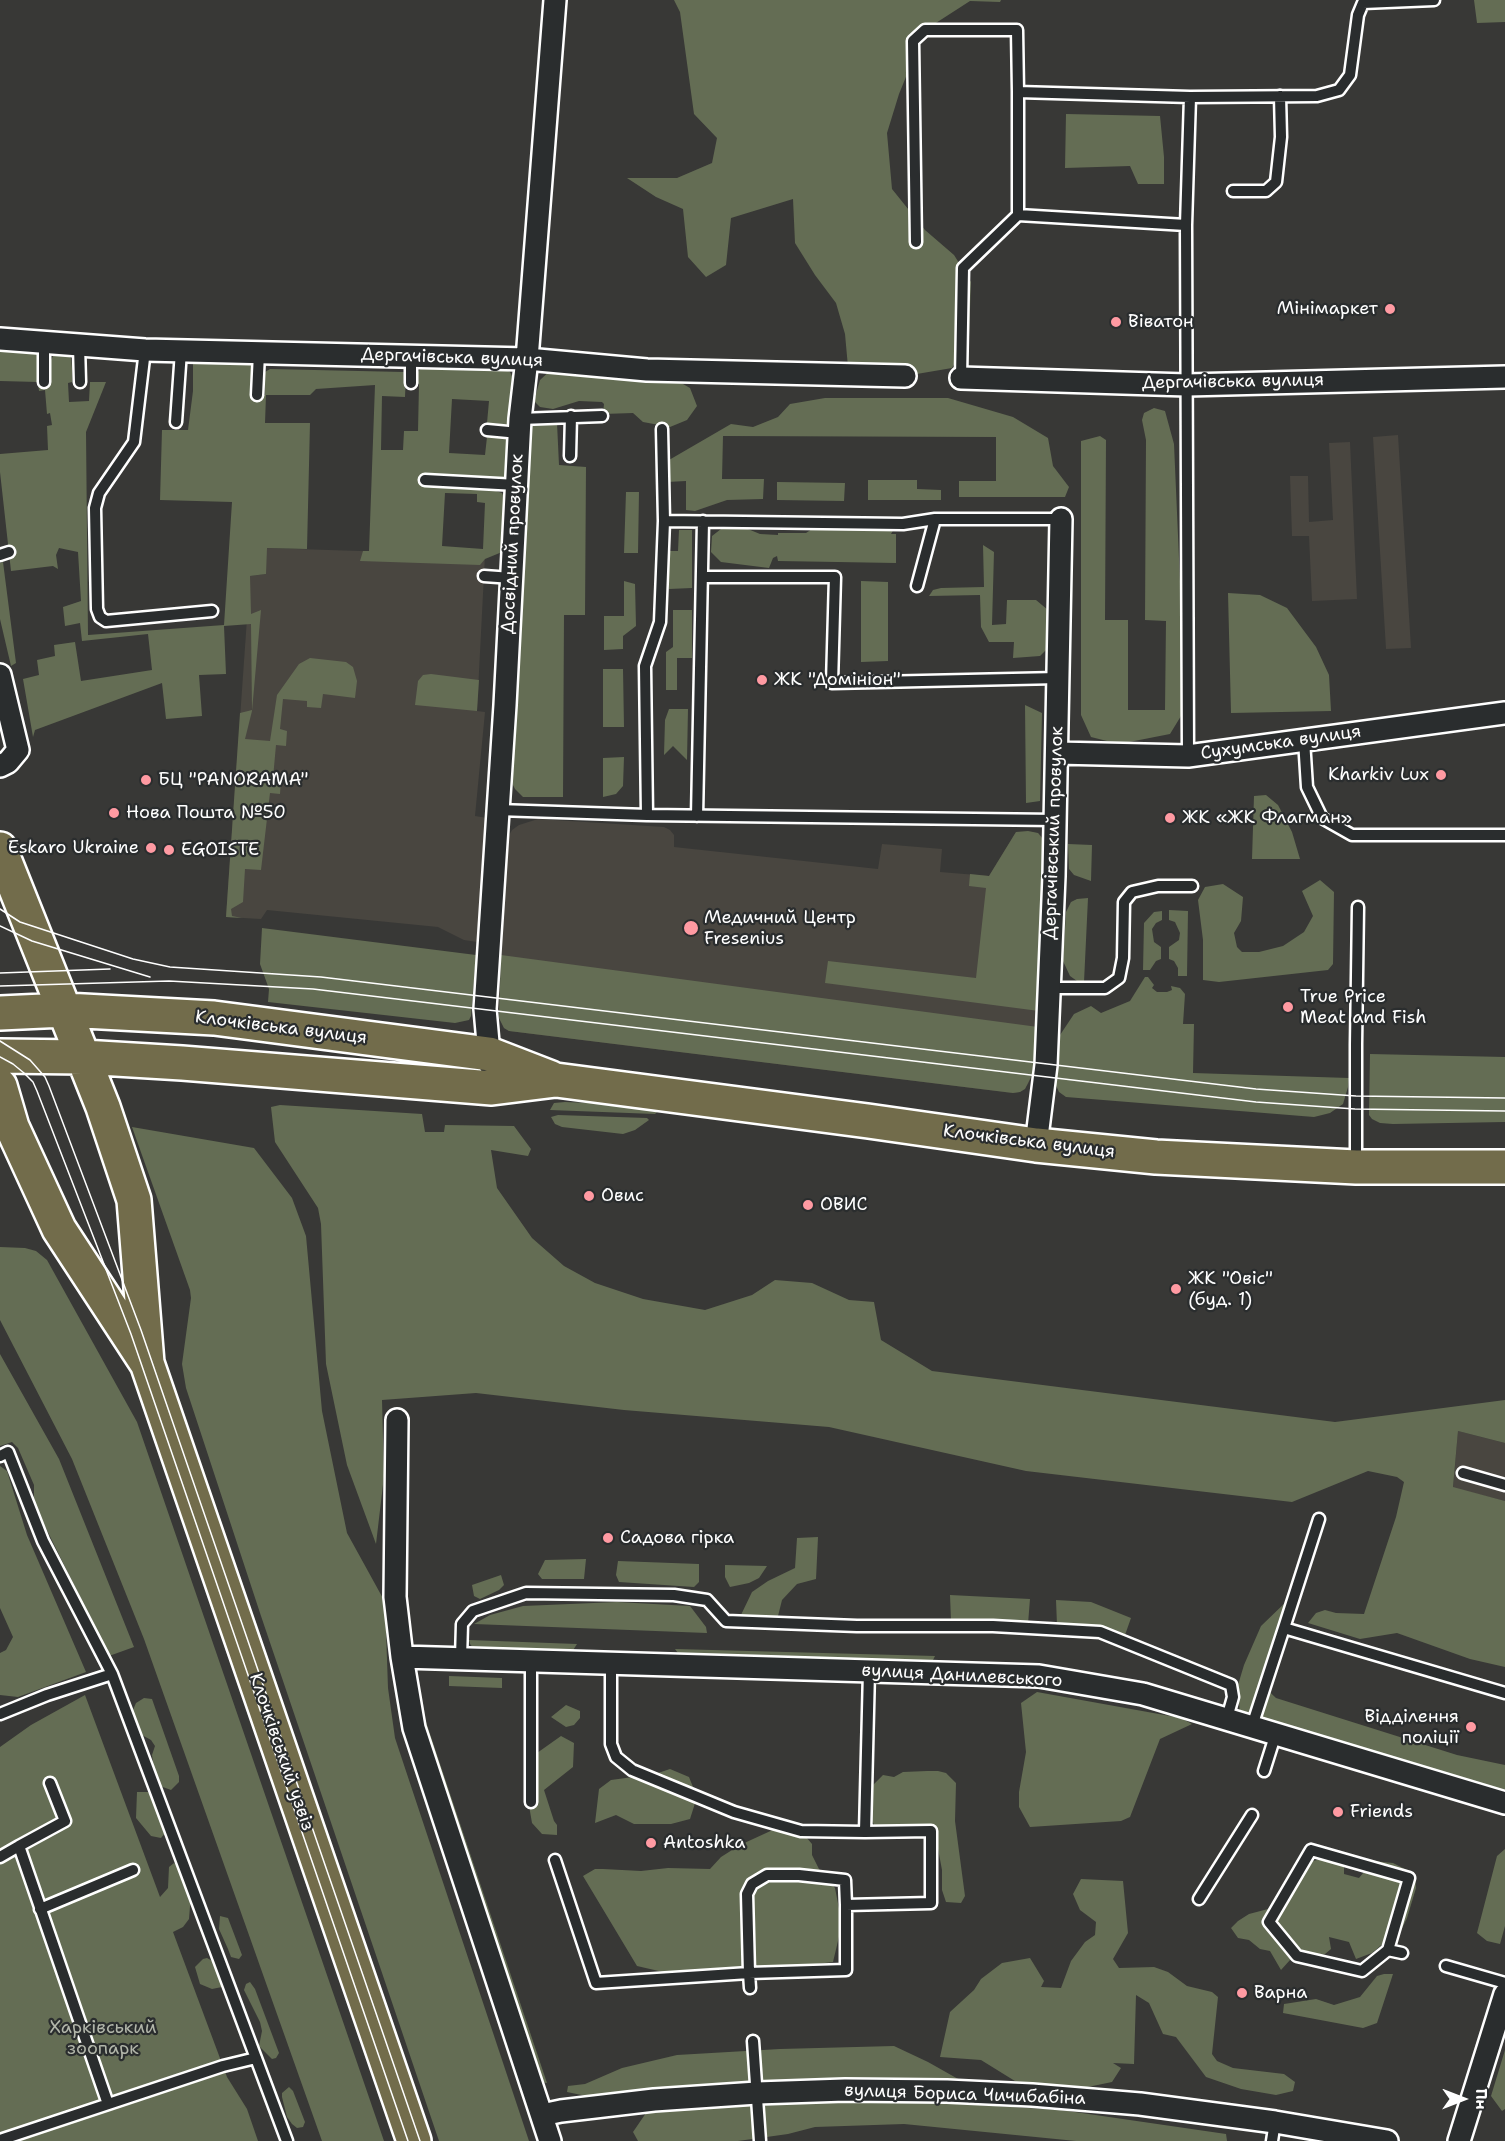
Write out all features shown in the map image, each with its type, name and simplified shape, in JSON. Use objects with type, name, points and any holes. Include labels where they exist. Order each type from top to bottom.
[{"type":"main road","name":"Клочківський узвіз","points":[[0,849],[103,1107],[134,1200],[147,1363]]},
{"type":"main road","name":"Клочківська вулиця","points":[[0,1013],[65,1010],[214,1018],[489,1054],[555,1080],[1036,1145],[1167,1158],[1356,1167],[1505,1167]]},
{"type":"main road","name":"Клочківська вулиця","points":[[0,1056],[83,1057],[492,1088],[555,1080]]},
{"type":"main road","name":"Клочківський узвіз","points":[[0,1086],[12,1127],[59,1229],[147,1363],[414,2141]]},
{"type":"street","name":"Досвідний провулок","points":[[492,1088],[485,1009],[512,578],[519,426],[527,359],[555,0]]},
{"type":"street","name":"Дергачівська вулиця","points":[[0,339],[145,350],[527,359],[647,370],[905,376]]},
{"type":"street","name":"Дергачівська вулиця","points":[[961,378],[1187,385],[1505,377]]},
{"type":"street","name":"Дергачівський провулок","points":[[1036,1145],[1046,1065],[1056,820],[1060,519]]},
{"type":"street","points":[[0,675],[18,750],[8,762],[0,766]]},
{"type":"street","name":"Сухумська вулиця","points":[[1057,753],[1188,756],[1505,713]]},
{"type":"street","points":[[397,1420],[395,1597],[414,1728],[550,2141]]},
{"type":"street","name":"вулиця Данилевського","points":[[402,1657],[1039,1676],[1143,1694],[1505,1803]]},
{"type":"street","points":[[1459,2141],[1505,1994]]},
{"type":"street","name":"вулиця Бориса Чичибабіна","points":[[542,2115],[561,2110],[654,2100],[757,2092],[947,2091],[1140,2104],[1273,2131],[1387,2141]]},
{"type":"lane","points":[[1018,92],[1190,97],[1317,96],[1339,90],[1350,75],[1361,1],[1434,0]]},
{"type":"lane","points":[[916,242],[913,41],[925,30],[1017,30],[1018,215],[963,268],[961,378]]},
{"type":"lane","points":[[1233,190],[1266,190],[1276,182],[1281,136],[1280,96]]},
{"type":"lane","points":[[1188,756],[1186,225],[1190,97]]},
{"type":"lane","points":[[1018,215],[1186,225]]},
{"type":"lane","points":[[44,342],[44,382]]},
{"type":"lane","points":[[79,345],[80,382]]},
{"type":"lane","points":[[145,350],[134,442],[99,493],[95,508],[97,609],[100,617],[106,621],[213,611]]},
{"type":"lane","points":[[176,422],[181,351]]},
{"type":"lane","points":[[257,395],[259,353]]},
{"type":"lane","points":[[411,356],[411,383]]},
{"type":"lane","points":[[570,456],[571,416]]},
{"type":"lane","points":[[487,430],[571,416],[602,416]]},
{"type":"lane","points":[[647,814],[645,666],[660,622],[664,521],[663,429]]},
{"type":"lane","points":[[425,480],[517,484]]},
{"type":"lane","points":[[664,521],[903,524],[935,519],[1060,519]]},
{"type":"lane","points":[[917,586],[935,519]]},
{"type":"lane","points":[[697,816],[703,521]]},
{"type":"lane","points":[[484,576],[512,578]]},
{"type":"lane","points":[[702,577],[835,577],[832,683],[1058,678]]},
{"type":"lane","points":[[1304,740],[1307,787],[1322,818],[1352,834],[1505,834]]},
{"type":"lane","points":[[498,810],[697,816],[1056,820]]},
{"type":"lane","points":[[1049,988],[1105,988],[1119,978],[1123,958],[1124,902],[1132,892],[1158,886],[1192,886]]},
{"type":"lane","points":[[1356,1167],[1358,908]]},
{"type":"lane","points":[[0,1456],[8,1452],[43,1542],[112,1674],[287,2141]]},
{"type":"lane","points":[[1463,1473],[1505,1485]]},
{"type":"lane","points":[[1252,1726],[1319,1520]]},
{"type":"lane","points":[[460,1658],[462,1624],[473,1611],[526,1593],[674,1595],[707,1600],[726,1621],[857,1626],[993,1626],[1100,1632],[1231,1685],[1233,1697],[1227,1718]]},
{"type":"lane","points":[[1284,1628],[1505,1693]]},
{"type":"lane","points":[[531,1660],[531,1802]]},
{"type":"lane","points":[[611,1663],[610,1744],[616,1757],[632,1770],[734,1812],[801,1831],[931,1831],[932,1904],[846,1905]]},
{"type":"lane","points":[[865,1832],[869,1671]]},
{"type":"lane","points":[[3,1711],[112,1674]]},
{"type":"lane","points":[[1264,1771],[1276,1733]]},
{"type":"lane","points":[[0,1857],[65,1821],[50,1783]]},
{"type":"lane","points":[[1199,1899],[1252,1815]]},
{"type":"lane","points":[[19,1846],[108,2104]]},
{"type":"lane","points":[[1311,1850],[1409,1878],[1388,1950],[1362,1971],[1312,1960],[1297,1956],[1269,1922],[1311,1850]]},
{"type":"lane","points":[[555,1860],[596,1983],[748,1973],[846,1970],[845,1880],[799,1875],[767,1875],[752,1884],[747,1894],[748,1973],[750,1988]]},
{"type":"lane","points":[[40,1909],[133,1870]]},
{"type":"lane","points":[[1388,1950],[1402,1953]]},
{"type":"lane","points":[[1446,1966],[1505,1983]]},
{"type":"lane","points":[[753,2041],[760,2141]]},
{"type":"lane","points":[[0,2140],[223,2066],[255,2058]]},
{"type":"shaded area","points":[[1398,435],[1411,648],[1386,649],[1373,437]]},
{"type":"shaded area","points":[[1350,442],[1357,599],[1312,601],[1309,536],[1292,536],[1290,476],[1308,476],[1309,522],[1333,520],[1329,443]]},
{"type":"shaded area","points":[[266,548],[485,555],[477,711],[485,712],[475,816],[487,818],[477,942],[464,940],[438,927],[267,910],[261,919],[226,917],[250,576],[266,574]]},
{"type":"shaded area","points":[[538,819],[664,827],[674,835],[674,847],[878,869],[882,844],[942,849],[940,872],[989,876],[1016,832],[1038,833],[1043,838],[1038,1027],[1032,1075],[1028,1084],[1020,1092],[1013,1093],[509,1031],[504,1028],[499,1018],[498,1003],[507,839],[512,830],[519,825]]},
{"type":"shaded area","points":[[1458,1431],[1505,1443],[1505,1501],[1453,1488]]},
{"type":"green space","points":[[674,0],[1001,0],[1000,2],[970,1],[925,30],[899,94],[887,133],[892,189],[925,230],[954,255],[971,282],[969,337],[952,368],[905,376],[848,367],[845,334],[836,303],[795,243],[793,199],[731,218],[726,265],[706,277],[688,257],[683,209],[656,197],[627,178],[677,178],[712,163],[717,138],[694,114],[680,12]]},
{"type":"green space","points":[[1474,0],[1505,0],[1505,22],[1477,23]]},
{"type":"green space","points":[[1066,114],[1160,116],[1164,184],[1138,184],[1130,166],[1065,168]]},
{"type":"green space","points":[[0,346],[35,352],[40,363],[39,382],[50,382],[49,364],[53,356],[58,353],[71,358],[72,382],[68,383],[69,402],[89,401],[90,382],[106,382],[86,432],[88,635],[224,625],[232,502],[160,500],[162,430],[188,430],[193,391],[193,362],[254,365],[257,395],[265,395],[265,372],[270,369],[404,372],[406,374],[405,397],[382,396],[381,450],[403,450],[404,431],[418,431],[419,384],[414,383],[416,374],[423,366],[502,368],[510,372],[512,376],[515,383],[511,425],[487,423],[489,401],[452,399],[449,453],[485,455],[487,437],[510,438],[506,475],[498,479],[489,477],[487,488],[502,493],[508,507],[506,543],[502,552],[485,559],[480,565],[360,561],[363,551],[369,551],[375,385],[316,389],[310,395],[266,395],[265,423],[310,423],[307,549],[267,548],[266,574],[250,576],[251,614],[261,610],[252,711],[245,739],[270,741],[277,695],[299,664],[310,658],[346,662],[353,667],[357,681],[355,698],[323,694],[321,708],[307,707],[307,701],[283,699],[280,729],[287,731],[286,746],[276,745],[273,778],[281,779],[280,794],[270,793],[261,870],[245,869],[243,902],[231,909],[232,916],[242,918],[226,917],[240,713],[252,710],[251,624],[224,626],[226,674],[199,675],[202,716],[166,719],[162,683],[35,730],[33,737],[23,679],[39,675],[37,660],[55,656],[54,645],[75,642],[81,681],[152,670],[148,634],[82,641],[80,623],[65,626],[63,607],[81,601],[78,552],[59,548],[56,555],[58,569],[53,566],[11,571],[0,454],[48,450],[47,426],[52,425],[50,413],[47,414],[45,390],[39,391],[38,382],[0,381]],"holes":[[[445,493],[477,494],[477,502],[485,503],[483,549],[442,546]]]},
{"type":"green space","points":[[552,369],[676,380],[690,388],[697,406],[687,420],[670,427],[643,422],[633,413],[603,414],[604,404],[602,402],[579,401],[553,409],[540,407],[534,401],[540,380]]},
{"type":"green space","points":[[825,398],[948,398],[1013,417],[1048,438],[1053,466],[1069,487],[1065,497],[959,497],[959,481],[996,481],[996,437],[723,436],[722,479],[764,479],[763,499],[727,500],[695,511],[686,510],[686,481],[667,482],[669,460],[731,424],[753,427],[778,417],[790,404]]},
{"type":"green space","points":[[1154,408],[1165,411],[1174,444],[1182,627],[1181,716],[1170,734],[1119,744],[1091,737],[1081,715],[1081,441],[1100,436],[1106,440],[1105,620],[1128,620],[1128,710],[1165,710],[1166,621],[1145,620],[1146,440],[1142,420],[1144,413]]},
{"type":"green space","points":[[530,423],[557,423],[559,465],[586,467],[585,615],[564,615],[563,797],[523,797],[515,789],[509,777]]},
{"type":"green space","points":[[868,480],[917,480],[917,489],[941,490],[941,500],[868,500]]},
{"type":"green space","points":[[777,482],[845,483],[844,501],[777,500]]},
{"type":"green space","points":[[626,492],[639,492],[638,553],[624,553]]},
{"type":"green space","points":[[743,527],[760,534],[778,535],[778,533],[806,533],[815,527],[894,529],[891,534],[896,534],[896,563],[778,561],[777,556],[773,558],[769,568],[721,562],[711,552],[712,536],[721,529]]},
{"type":"green space","points":[[679,530],[692,530],[692,588],[669,589],[669,551],[678,551]]},
{"type":"green space","points":[[983,545],[994,552],[992,625],[1006,624],[1007,600],[1036,600],[1048,610],[1049,640],[1047,649],[1040,656],[1013,658],[1014,642],[989,642],[981,627],[980,595],[929,596],[933,590],[941,588],[984,587]]},
{"type":"green space","points":[[3,562],[16,663],[11,666],[0,619],[0,563]]},
{"type":"green space","points":[[624,581],[635,584],[636,626],[623,636],[623,649],[604,650],[604,616],[624,616]]},
{"type":"green space","points":[[861,581],[888,582],[888,661],[861,662]]},
{"type":"green space","points":[[1228,593],[1260,595],[1287,608],[1316,647],[1329,675],[1331,711],[1231,713]]},
{"type":"green space","points":[[673,610],[692,610],[692,658],[677,658],[677,690],[666,690],[666,652],[673,647]]},
{"type":"green space","points":[[603,669],[623,669],[624,727],[603,727]]},
{"type":"green space","points":[[423,675],[479,680],[477,711],[415,705],[418,681]]},
{"type":"green space","points":[[1025,705],[1042,713],[1040,801],[1026,803]]},
{"type":"green space","points":[[669,709],[688,709],[687,760],[673,746],[664,755],[665,720]]},
{"type":"green space","points":[[624,757],[623,786],[616,794],[603,797],[603,758]]},
{"type":"green space","points":[[1266,795],[1278,805],[1292,832],[1300,859],[1252,859],[1254,796]]},
{"type":"green space","points":[[1016,832],[1038,833],[1046,843],[1039,1011],[825,983],[828,961],[976,978],[986,888],[969,886],[970,874],[989,876]]},
{"type":"green space","points":[[1068,844],[1092,845],[1091,881],[1074,875],[1069,869]]},
{"type":"green space","points":[[1320,880],[1334,892],[1333,964],[1328,970],[1219,982],[1203,980],[1203,940],[1198,900],[1205,887],[1223,884],[1243,897],[1241,921],[1234,933],[1237,947],[1242,952],[1259,952],[1283,946],[1304,932],[1313,916],[1302,891]]},
{"type":"green space","points":[[1088,898],[1084,982],[1077,981],[1070,976],[1063,961],[1066,912],[1071,902]]},
{"type":"green space","points":[[1169,910],[1188,911],[1187,976],[1178,976],[1178,968],[1174,961],[1169,959],[1169,947],[1179,940],[1180,933],[1175,922],[1169,920]]},
{"type":"green space","points":[[1162,911],[1162,920],[1152,929],[1154,942],[1161,947],[1161,959],[1156,961],[1150,970],[1143,970],[1144,923],[1154,912]]},
{"type":"green space","points":[[262,928],[476,955],[471,1016],[469,1020],[455,1023],[268,1002],[269,989],[260,964]]},
{"type":"green space","points":[[501,955],[1038,1027],[1032,1075],[1025,1089],[1013,1093],[509,1031],[504,1028],[499,1018]]},
{"type":"green space","points":[[1145,977],[1148,977],[1154,985],[1152,988],[1157,992],[1172,990],[1171,986],[1180,988],[1185,994],[1183,1024],[1194,1024],[1193,1073],[1349,1078],[1343,1104],[1330,1113],[1314,1117],[1066,1097],[1059,1092],[1054,1081],[1060,1035],[1074,1014],[1091,1006],[1101,1013],[1130,1001]]},
{"type":"green space","points":[[1370,1054],[1505,1057],[1505,1122],[1393,1124],[1380,1123],[1372,1119],[1369,1115]]},
{"type":"green space","points":[[554,1103],[641,1105],[659,1110],[655,1114],[550,1110]]},
{"type":"green space","points":[[280,1105],[422,1114],[425,1132],[444,1132],[445,1125],[514,1126],[531,1149],[528,1156],[491,1150],[497,1188],[532,1238],[564,1266],[595,1283],[643,1299],[705,1310],[752,1295],[775,1280],[812,1283],[849,1300],[874,1302],[881,1340],[932,1371],[1335,1422],[1505,1400],[1505,1443],[1458,1431],[1453,1487],[1505,1501],[1505,1667],[1470,1659],[1397,1633],[1360,1639],[1308,1623],[1316,1613],[1325,1610],[1336,1613],[1364,1614],[1396,1517],[1404,1482],[1397,1477],[1368,1471],[1292,1502],[1026,1471],[829,1427],[624,1410],[476,1393],[382,1400],[384,1476],[376,1544],[347,1465],[326,1364],[321,1224],[318,1208],[275,1142],[271,1107]]},
{"type":"green space","points":[[558,1115],[647,1118],[649,1120],[635,1130],[623,1134],[562,1127],[555,1124],[551,1117]]},
{"type":"green space","points":[[132,1127],[254,1148],[292,1198],[306,1236],[322,1411],[347,1533],[385,1602],[388,1688],[395,1738],[529,2141],[439,2141],[186,1388],[182,1364],[191,1298],[190,1290]]},
{"type":"green space","points":[[0,1247],[36,1251],[47,1260],[137,1422],[384,2141],[322,2141],[144,1639],[72,1459],[0,1320]]},
{"type":"green space","points":[[0,1354],[59,1459],[134,1647],[109,1656],[37,1510],[34,1485],[18,1448],[12,1442],[0,1446]]},
{"type":"green space","points":[[0,1466],[7,1471],[27,1535],[86,1672],[18,1697],[0,1695],[0,1653],[6,1650],[13,1637],[0,1608]]},
{"type":"green space","points":[[818,1537],[816,1579],[797,1584],[782,1600],[778,1616],[740,1617],[752,1592],[768,1581],[795,1568],[797,1538]]},
{"type":"green space","points":[[586,1559],[584,1579],[542,1579],[538,1574],[545,1560]]},
{"type":"green space","points":[[618,1561],[699,1564],[699,1582],[694,1587],[619,1582],[616,1575]]},
{"type":"green space","points":[[725,1565],[767,1566],[759,1578],[749,1583],[730,1587],[725,1577]]},
{"type":"green space","points":[[501,1575],[504,1585],[499,1590],[480,1599],[474,1596],[472,1585]]},
{"type":"green space","points":[[950,1595],[1030,1599],[1028,1624],[951,1621]]},
{"type":"green space","points":[[1056,1600],[1091,1602],[1131,1618],[1125,1635],[1102,1627],[1057,1625]]},
{"type":"green space","points":[[1288,1600],[1267,1668],[1259,1682],[1276,1698],[1457,1755],[1505,1765],[1505,1796],[1240,1717],[1238,1685],[1244,1665],[1261,1626]]},
{"type":"green space","points":[[617,1602],[690,1606],[706,1627],[707,1633],[474,1624],[490,1615],[523,1606]]},
{"type":"green space","points":[[469,1640],[577,1644],[568,1658],[478,1654]]},
{"type":"green space","points":[[675,1649],[935,1656],[929,1668],[683,1660]]},
{"type":"green space","points":[[449,1676],[502,1678],[502,1688],[449,1686]]},
{"type":"green space","points":[[1037,1692],[1181,1718],[1192,1724],[1160,1739],[1130,1817],[1121,1821],[1030,1827],[1019,1807],[1019,1792],[1026,1752],[1021,1703]]},
{"type":"green space","name":"Харківський зоопарк","points":[[85,1695],[160,1897],[168,1888],[169,1867],[174,1863],[180,1867],[191,1894],[189,1919],[183,1927],[173,1932],[227,2077],[247,2109],[258,2141],[0,2141],[0,1747],[31,1725]]},
{"type":"green space","points":[[144,1698],[152,1699],[179,1776],[179,1782],[171,1790],[160,1786],[155,1775],[152,1755],[155,1746],[151,1740],[140,1734],[135,1726],[133,1710],[136,1703]]},
{"type":"green space","points":[[566,1705],[580,1711],[580,1718],[574,1725],[566,1727],[551,1717]]},
{"type":"green space","points":[[423,1713],[547,2083],[535,2081],[418,1721]]},
{"type":"green space","points":[[561,1736],[574,1743],[573,1767],[544,1790],[557,1825],[557,1835],[542,1834],[532,1823],[526,1788],[537,1753]]},
{"type":"green space","points":[[670,1769],[689,1777],[697,1797],[690,1819],[671,1824],[634,1824],[616,1815],[595,1823],[599,1789],[611,1780],[655,1774]]},
{"type":"green space","points":[[938,1771],[946,1773],[956,1783],[955,1821],[965,1896],[961,1903],[946,1902],[942,1890],[942,1870],[936,1838],[919,1827],[875,1827],[870,1816],[870,1788],[883,1775],[894,1777],[903,1772]]},
{"type":"green space","points":[[137,1792],[148,1792],[157,1805],[166,1832],[161,1838],[151,1836],[136,1818]]},
{"type":"green space","points":[[777,1828],[801,1831],[812,1844],[812,1855],[819,1869],[835,1888],[842,1924],[833,1962],[776,1969],[663,1972],[637,1966],[583,1876],[595,1869],[641,1871],[668,1868],[710,1869],[721,1857],[740,1845]]},
{"type":"green space","points":[[1505,1849],[1505,1926],[1500,1944],[1487,1941],[1477,1933],[1497,1856]]},
{"type":"green space","points":[[1325,1858],[1344,1862],[1344,1874],[1359,1878],[1373,1861],[1393,1863],[1415,1874],[1416,1888],[1407,1918],[1396,1941],[1385,1942],[1372,1953],[1356,1959],[1349,1942],[1329,1937],[1331,1949],[1325,1954],[1290,1960],[1281,1970],[1270,1951],[1260,1949],[1249,1940],[1238,1938],[1231,1928],[1249,1914],[1268,1909],[1297,1865]]},
{"type":"green space","points":[[1081,1879],[1123,1881],[1128,1933],[1113,1959],[1119,1968],[1154,1967],[1168,1972],[1187,1986],[1212,1992],[1218,1997],[1212,2054],[1217,2061],[1233,2068],[1284,2074],[1295,2082],[1293,2091],[1276,2095],[1241,2089],[1206,2077],[1176,2037],[1163,2034],[1149,2003],[1136,1995],[1134,2064],[1113,2063],[1121,2068],[1112,2082],[1078,2089],[1023,2086],[981,2060],[940,2057],[950,2012],[974,1990],[981,1979],[1002,1963],[1030,1958],[1044,1981],[1041,1987],[1061,1988],[1071,1961],[1085,1942],[1095,1935],[1096,1922],[1080,1910],[1073,1894]]},
{"type":"green space","points":[[220,1916],[228,1918],[242,1955],[239,1959],[231,1957],[219,1929]]},
{"type":"green space","points":[[207,1958],[218,1964],[222,1987],[212,1989],[200,1984],[195,1967]]},
{"type":"green space","points":[[1393,1974],[1377,2023],[1363,2028],[1283,2013],[1284,2004],[1316,1999],[1334,2005],[1360,1997],[1377,1976]]},
{"type":"green space","points":[[250,1982],[255,1989],[279,2053],[276,2058],[272,2059],[259,2046],[262,2031],[260,2022],[244,1990],[246,1984]]},
{"type":"green space","points":[[894,2046],[967,2084],[601,2099],[567,2092],[568,2086],[585,2084],[622,2068],[677,2055]]},
{"type":"green space","points":[[1505,2050],[1505,2109],[1502,2111],[1491,2096]]},
{"type":"green space","points":[[289,2087],[293,2091],[305,2122],[303,2127],[297,2128],[287,2117],[282,2093]]},
{"type":"green space","points":[[866,2098],[1061,2110],[1226,2134],[1227,2141],[1076,2141],[904,2124],[815,2127],[788,2134],[738,2141],[638,2141],[633,2132],[646,2113],[683,2106]]},
{"type":"tram line","points":[[0,909],[20,922],[133,959],[170,967],[321,977],[1256,1089],[1356,1096],[1505,1098]]},
{"type":"tram line","points":[[0,926],[32,941],[150,977]]},
{"type":"tram line","points":[[0,973],[110,969]]},
{"type":"tram line","points":[[0,986],[169,981],[313,989],[1256,1102],[1355,1109],[1505,1111]]},
{"type":"tram line","points":[[0,1041],[30,1060],[45,1077],[49,1086],[141,1330],[420,2141]]},
{"type":"tram line","points":[[0,1057],[13,1064],[33,1082],[131,1334],[408,2141]]},
{"type":"place","name":"Мінімаркет","points":[[1390,309]]},
{"type":"place","name":"Віватон","points":[[1116,322]]},
{"type":"place","name":"ЖК \"Домініон\"","points":[[762,680]]},
{"type":"place","name":"Kharkiv Lux","points":[[1441,775]]},
{"type":"place","name":"БЦ \"PANORAMA\"","points":[[146,780]]},
{"type":"place","name":"Нова Пошта №50","points":[[114,813]]},
{"type":"place","name":"ЖК «ЖК Флагман»","points":[[1170,818]]},
{"type":"place","name":"Eskaro Ukraine","points":[[151,848]]},
{"type":"place","name":"EGOISTE","points":[[169,850]]},
{"type":"place","name":"Медичний Центр Fresenius","points":[[691,928]]},
{"type":"place","name":"True Price Meat and Fish","points":[[1288,1007]]},
{"type":"place","name":"Овис","points":[[589,1196]]},
{"type":"place","name":"ОВИС","points":[[808,1205]]},
{"type":"place","name":"ЖК \"Овіс\" (буд. 1)","points":[[1176,1289]]},
{"type":"place","name":"Садова гірка","points":[[608,1538]]},
{"type":"place","name":"Відділення поліції","points":[[1471,1727]]},
{"type":"place","name":"Friends","points":[[1338,1812]]},
{"type":"place","name":"Antoshka","points":[[651,1843]]},
{"type":"place","name":"Варна","points":[[1242,1993]]}]
